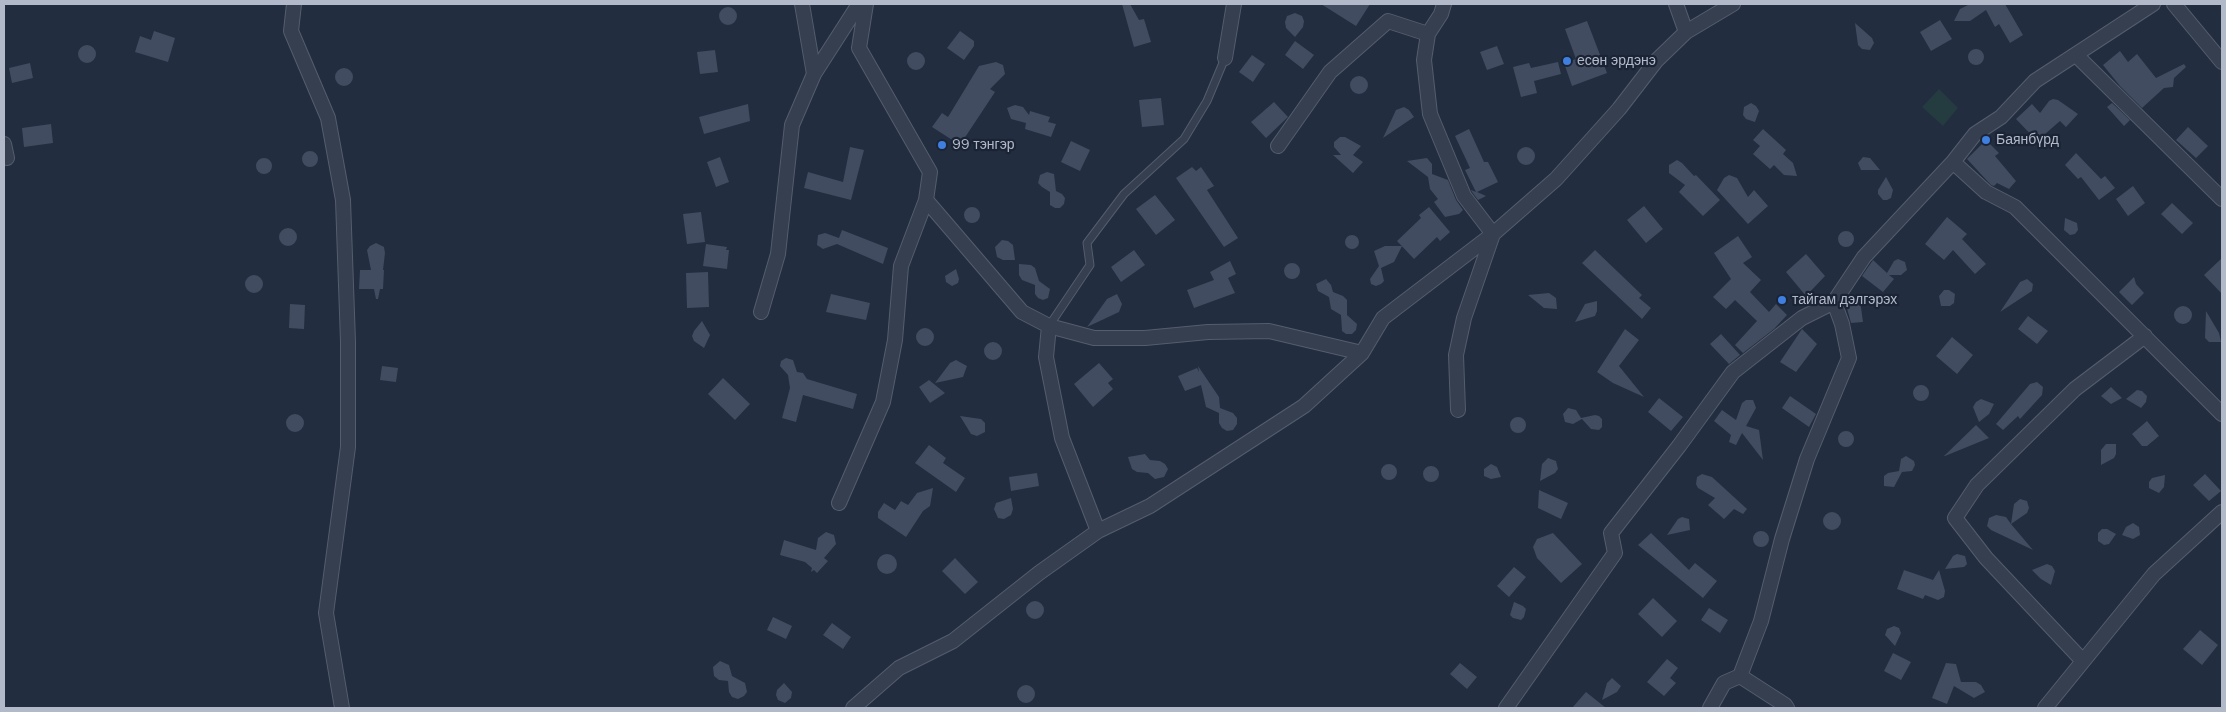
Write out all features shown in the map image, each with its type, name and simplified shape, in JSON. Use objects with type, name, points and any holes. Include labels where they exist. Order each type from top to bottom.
[{"type":"street","points":[[294,4],[291,31],[328,118],[343,200],[348,342],[348,446],[326,613],[342,708]]},
{"type":"street","points":[[802,4],[814,74]]},
{"type":"street","points":[[761,312],[778,254],[792,125],[814,74],[859,4]]},
{"type":"street","points":[[839,503],[883,402],[895,340],[901,266],[926,200],[930,172],[859,48],[866,4]]},
{"type":"street","points":[[1225,58],[1234,4]]},
{"type":"street","points":[[1444,4],[1441,14],[1428,34],[1424,60],[1430,114],[1464,196],[1493,234]]},
{"type":"street","points":[[1676,4],[1686,32]]},
{"type":"street","points":[[853,708],[899,668],[953,641],[1039,573],[1098,531],[1150,506],[1304,406],[1362,353],[1383,318],[1493,234],[1556,178],[1619,109],[1656,61],[1686,32],[1733,4]]},
{"type":"street","points":[[1506,708],[1615,552],[1612,533],[1733,372],[1802,318],[1834,302],[1864,257],[1953,162],[1975,134],[2001,117],[2035,81],[2153,4]]},
{"type":"street","points":[[2174,4],[2222,62]]},
{"type":"street","points":[[1278,146],[1330,72],[1388,21],[1428,34]]},
{"type":"street","points":[[2076,55],[2222,199]]},
{"type":"street","points":[[1953,162],[1986,192],[2015,207],[2222,414]]},
{"type":"street","points":[[926,200],[1022,312],[1049,326],[1094,338],[1145,338],[1208,332],[1269,331],[1362,353]]},
{"type":"street","points":[[1458,410],[1456,355],[1464,318],[1493,234]]},
{"type":"street","points":[[1710,708],[1724,683],[1740,676],[1761,622],[1782,539],[1807,459],[1849,358],[1842,324],[1834,302]]},
{"type":"street","points":[[1049,326],[1046,357],[1062,438],[1098,531]]},
{"type":"street","points":[[2082,660],[1986,558],[1955,518],[1977,485],[2075,390],[2145,336]]},
{"type":"street","points":[[2045,708],[2082,660],[2154,574],[2222,512]]},
{"type":"street","points":[[1740,676],[1787,708]]},
{"type":"lane","points":[[1049,326],[1090,265],[1088,243],[1124,194],[1184,139],[1207,101],[1225,58]]},
{"type":"green space","points":[[1939,89],[1958,108],[1943,126],[1922,107]]},
{"type":"building","points":[[1122,4],[1130,4],[1139,20],[1144,19],[1151,42],[1134,47]]},
{"type":"building","points":[[1321,4],[1370,4],[1356,26]]},
{"type":"building","points":[[1970,4],[2005,4],[2023,35],[2010,43],[1999,24],[1995,27],[1986,10],[1970,21],[1954,21],[1960,9]]},
{"type":"building","points":[[728,7],[734,10],[737,16],[734,22],[728,25],[722,22],[719,16],[722,10]]},
{"type":"building","points":[[1295,13],[1302,16],[1304,21],[1303,27],[1295,37],[1286,28],[1285,22],[1287,16]]},
{"type":"building","points":[[1940,20],[1952,39],[1931,51],[1920,32]]},
{"type":"building","points":[[1587,21],[1607,73],[1572,86],[1564,63],[1576,59],[1565,29]]},
{"type":"building","points":[[1855,23],[1872,38],[1874,43],[1870,50],[1862,49],[1858,45]]},
{"type":"building","points":[[154,31],[175,38],[168,62],[135,52],[140,36],[151,40]]},
{"type":"building","points":[[960,31],[974,41],[974,46],[964,60],[947,48]]},
{"type":"building","points":[[1295,41],[1314,55],[1303,69],[1285,55]]},
{"type":"building","points":[[87,45],[93,48],[96,54],[93,60],[87,63],[81,60],[78,54],[81,48]]},
{"type":"building","points":[[1497,46],[1504,64],[1487,70],[1480,52]]},
{"type":"building","points":[[1976,49],[1982,51],[1984,57],[1982,63],[1976,65],[1970,63],[1968,57],[1970,51]]},
{"type":"building","points":[[715,50],[718,72],[700,74],[697,52]]},
{"type":"building","points":[[2120,51],[2128,62],[2137,54],[2156,78],[2184,64],[2186,67],[2174,78],[2173,87],[2164,88],[2142,108],[2120,86],[2103,65]]},
{"type":"building","points":[[916,52],[922,55],[925,61],[922,67],[916,70],[910,67],[907,61],[910,55]]},
{"type":"building","points":[[1252,55],[1265,64],[1253,82],[1239,72]]},
{"type":"building","points":[[996,62],[1003,65],[1005,74],[990,89],[995,92],[960,145],[932,127],[942,113],[948,117],[979,66]]},
{"type":"building","points":[[1558,62],[1561,74],[1534,81],[1537,93],[1521,97],[1513,67],[1529,63],[1531,68]]},
{"type":"building","points":[[30,63],[33,78],[12,83],[9,68]]},
{"type":"building","points":[[344,68],[350,71],[353,77],[350,83],[344,86],[338,83],[335,77],[338,71]]},
{"type":"building","points":[[1359,76],[1365,79],[1368,85],[1365,91],[1359,94],[1353,91],[1350,85],[1353,79]]},
{"type":"building","points":[[1161,98],[1164,125],[1142,127],[1139,100]]},
{"type":"building","points":[[2053,99],[2058,100],[2078,114],[2066,127],[2060,121],[2037,141],[2016,119],[2032,104],[2040,113],[2049,101]]},
{"type":"building","points":[[1274,102],[1288,117],[1266,138],[1251,122]]},
{"type":"building","points":[[1751,103],[1759,111],[1755,122],[1746,119],[1743,115],[1744,107]]},
{"type":"building","points":[[2112,103],[2130,120],[2124,126],[2107,107]]},
{"type":"building","points":[[748,104],[750,121],[704,134],[699,117]]},
{"type":"building","points":[[1015,105],[1023,107],[1029,115],[1030,111],[1050,117],[1048,122],[1056,124],[1051,137],[1025,129],[1026,123],[1011,119],[1007,108]]},
{"type":"building","points":[[1404,107],[1414,117],[1383,138],[1396,110]]},
{"type":"building","points":[[51,124],[53,143],[24,147],[22,128]]},
{"type":"building","points":[[2188,127],[2208,146],[2196,158],[2176,140]]},
{"type":"building","points":[[1469,129],[1484,162],[1488,162],[1498,182],[1477,192],[1486,196],[1478,200],[1471,190],[1476,192],[1465,170],[1470,168],[1455,136]]},
{"type":"building","points":[[1763,129],[1786,150],[1783,154],[1793,163],[1797,176],[1784,175],[1774,165],[1770,169],[1753,154],[1760,146],[1753,140]]},
{"type":"building","points":[[1340,137],[1345,137],[1361,146],[1353,155],[1363,162],[1353,173],[1333,155],[1341,155],[1334,147],[1334,142]]},
{"type":"building","points":[[1986,140],[1999,153],[1995,156],[2016,181],[2009,189],[1997,183],[1994,186],[1991,185],[1967,159]]},
{"type":"building","points":[[1071,141],[1090,150],[1080,171],[1061,162]]},
{"type":"building","points":[[850,147],[864,150],[851,200],[804,188],[808,172],[843,182]]},
{"type":"building","points":[[1522,147],[1530,147],[1535,152],[1533,163],[1522,165],[1517,160],[1517,152]]},
{"type":"building","points":[[307,151],[313,151],[318,156],[316,165],[307,167],[302,162],[302,156]]},
{"type":"building","points":[[2076,153],[2101,179],[2105,176],[2115,188],[2099,200],[2081,177],[2078,179],[2065,165]]},
{"type":"building","points":[[720,157],[729,182],[716,187],[707,162]]},
{"type":"building","points":[[1863,157],[1870,158],[1880,170],[1861,170],[1858,163]]},
{"type":"building","points":[[261,158],[267,158],[272,163],[270,172],[261,174],[256,169],[256,163]]},
{"type":"building","points":[[1427,158],[1432,164],[1432,174],[1448,180],[1456,200],[1463,210],[1459,214],[1445,217],[1434,202],[1438,199],[1430,189],[1428,177],[1407,161]]},
{"type":"building","points":[[1677,160],[1694,176],[1696,175],[1720,200],[1703,216],[1679,192],[1685,185],[1669,173],[1669,165]]},
{"type":"building","points":[[1192,167],[1196,171],[1201,167],[1214,186],[1207,190],[1238,238],[1224,247],[1176,178]]},
{"type":"building","points":[[1047,172],[1054,174],[1056,191],[1065,198],[1064,204],[1060,208],[1050,205],[1050,192],[1038,183],[1040,175]]},
{"type":"building","points":[[1729,175],[1737,178],[1748,197],[1754,190],[1768,206],[1748,224],[1717,190],[1724,178]]},
{"type":"building","points":[[1886,177],[1893,190],[1891,198],[1883,200],[1878,194],[1878,190]]},
{"type":"building","points":[[2133,186],[2145,203],[2128,216],[2116,199]]},
{"type":"building","points":[[1155,195],[1175,220],[1156,235],[1136,209]]},
{"type":"building","points":[[2172,203],[2193,223],[2182,234],[2161,214]]},
{"type":"building","points":[[1644,206],[1663,229],[1646,243],[1627,220]]},
{"type":"building","points":[[972,207],[980,215],[972,223],[964,215]]},
{"type":"building","points":[[1429,207],[1450,232],[1440,241],[1437,237],[1414,259],[1397,241],[1421,218],[1419,215]]},
{"type":"building","points":[[701,212],[705,242],[687,244],[683,214]]},
{"type":"building","points":[[1947,217],[1967,234],[1962,239],[1986,264],[1975,274],[1953,250],[1944,260],[1925,244]]},
{"type":"building","points":[[2065,218],[2077,223],[2078,230],[2075,234],[2070,235],[2064,230]]},
{"type":"building","points":[[288,228],[294,231],[297,237],[294,243],[288,246],[282,243],[279,237],[282,231]]},
{"type":"building","points":[[842,230],[888,248],[883,264],[837,244],[823,249],[817,245],[818,235],[825,233],[839,238]]},
{"type":"building","points":[[1843,231],[1849,231],[1854,236],[1852,245],[1843,247],[1838,242],[1838,236]]},
{"type":"building","points":[[1349,235],[1355,235],[1359,242],[1355,249],[1349,249],[1345,245],[1345,239]]},
{"type":"building","points":[[1738,236],[1752,257],[1743,263],[1761,280],[1750,292],[1769,312],[1776,304],[1787,315],[1774,329],[1743,353],[1735,345],[1757,321],[1735,300],[1726,309],[1713,297],[1731,279],[1714,253]]},
{"type":"building","points":[[1002,240],[1008,241],[1013,245],[1015,260],[1003,260],[997,257],[995,247]]},
{"type":"building","points":[[376,243],[384,247],[385,253],[383,289],[380,289],[378,299],[376,299],[374,289],[359,289],[360,270],[371,270],[367,250]]},
{"type":"building","points":[[706,244],[727,247],[726,250],[729,250],[727,269],[703,266]]},
{"type":"building","points":[[1385,246],[1402,246],[1394,262],[1381,268],[1384,281],[1376,286],[1371,284],[1370,279],[1379,266],[1374,251]]},
{"type":"building","points":[[1134,250],[1145,265],[1121,282],[1111,267]]},
{"type":"building","points":[[1595,250],[1642,295],[1639,298],[1651,308],[1642,319],[1582,263]]},
{"type":"building","points":[[1806,254],[1825,276],[1806,296],[1786,272]]},
{"type":"building","points":[[2222,258],[2222,294],[2204,275]]},
{"type":"building","points":[[1898,259],[1905,262],[1907,270],[1901,275],[1889,275],[1894,279],[1883,292],[1862,276],[1873,260],[1887,273],[1894,261]]},
{"type":"building","points":[[1230,261],[1236,274],[1228,278],[1235,293],[1194,308],[1187,290],[1214,280],[1210,272]]},
{"type":"building","points":[[1289,263],[1295,263],[1300,268],[1298,277],[1289,279],[1284,274],[1284,268]]},
{"type":"building","points":[[1019,264],[1031,265],[1035,268],[1039,281],[1050,289],[1048,298],[1043,300],[1038,298],[1035,294],[1035,285],[1022,280],[1019,275]]},
{"type":"building","points":[[956,269],[959,279],[958,283],[952,286],[946,282],[945,276]]},
{"type":"building","points":[[708,272],[709,307],[687,308],[686,273]]},
{"type":"building","points":[[254,275],[260,278],[263,284],[260,290],[254,293],[248,290],[245,284],[248,278]]},
{"type":"building","points":[[2134,277],[2136,284],[2144,293],[2132,305],[2119,292]]},
{"type":"building","points":[[1326,279],[1331,285],[1333,292],[1347,300],[1347,315],[1357,324],[1356,330],[1352,334],[1346,334],[1342,331],[1341,315],[1331,309],[1329,297],[1318,291],[1316,284]]},
{"type":"building","points":[[2027,279],[2033,284],[2032,291],[2000,312],[2020,282]]},
{"type":"building","points":[[1944,290],[1949,290],[1955,294],[1954,303],[1950,306],[1941,306],[1939,296]]},
{"type":"building","points":[[1549,293],[1556,298],[1557,309],[1544,308],[1528,295]]},
{"type":"building","points":[[831,294],[870,303],[866,320],[826,312]]},
{"type":"building","points":[[1117,294],[1122,304],[1119,312],[1087,327],[1107,299]]},
{"type":"building","points":[[1860,300],[1863,322],[1851,323],[1845,301]]},
{"type":"building","points":[[1597,301],[1595,316],[1575,322],[1585,304]]},
{"type":"building","points":[[290,304],[305,305],[304,329],[289,328]]},
{"type":"building","points":[[2183,306],[2189,309],[2192,315],[2189,321],[2183,324],[2177,321],[2174,315],[2177,309]]},
{"type":"building","points":[[2206,311],[2219,333],[2221,342],[2209,342],[2205,338]]},
{"type":"building","points":[[2028,316],[2048,331],[2037,344],[2018,329]]},
{"type":"building","points":[[702,321],[710,335],[704,348],[694,341],[692,336]]},
{"type":"building","points":[[921,328],[929,328],[934,333],[932,344],[921,346],[916,341],[916,333]]},
{"type":"building","points":[[1625,329],[1639,340],[1619,366],[1644,397],[1613,383],[1597,372]]},
{"type":"building","points":[[1802,329],[1817,344],[1796,372],[1780,362]]},
{"type":"building","points":[[1721,334],[1740,355],[1729,364],[1710,344]]},
{"type":"building","points":[[1952,337],[1973,355],[1957,374],[1936,356]]},
{"type":"building","points":[[989,342],[997,342],[1002,347],[1000,358],[989,360],[984,355],[984,347]]},
{"type":"building","points":[[786,358],[793,360],[797,372],[803,373],[807,379],[857,394],[853,409],[803,395],[796,422],[782,418],[790,388],[788,375],[780,366],[781,361]]},
{"type":"building","points":[[956,360],[967,366],[963,377],[935,383],[950,363]]},
{"type":"building","points":[[1099,363],[1113,379],[1108,383],[1113,389],[1093,407],[1074,384]]},
{"type":"building","points":[[382,366],[398,368],[396,382],[380,380]]},
{"type":"building","points":[[1198,366],[1219,397],[1220,408],[1233,413],[1237,418],[1237,424],[1233,430],[1227,431],[1222,428],[1219,423],[1219,413],[1206,407],[1201,385],[1185,391],[1178,376],[1197,368],[1199,372]]},
{"type":"building","points":[[723,378],[750,404],[735,420],[708,394]]},
{"type":"building","points":[[929,380],[945,393],[930,403],[919,387]]},
{"type":"building","points":[[2037,382],[2043,387],[2042,395],[2020,419],[2018,416],[2003,430],[1996,424],[2030,384]]},
{"type":"building","points":[[1921,385],[1929,393],[1921,401],[1913,393]]},
{"type":"building","points":[[2111,387],[2122,398],[2111,404],[2101,396]]},
{"type":"building","points":[[2137,390],[2142,391],[2147,396],[2146,402],[2141,408],[2126,399]]},
{"type":"building","points":[[1790,396],[1816,414],[1809,427],[1782,408]]},
{"type":"building","points":[[1659,398],[1683,417],[1671,431],[1648,412]]},
{"type":"building","points":[[1981,399],[1994,404],[1989,414],[1979,422],[1973,407]]},
{"type":"building","points":[[1746,400],[1753,400],[1756,408],[1746,426],[1759,430],[1763,460],[1742,433],[1736,445],[1729,442],[1731,435],[1714,421],[1722,410],[1736,420],[1742,403]]},
{"type":"building","points":[[1568,408],[1576,410],[1581,418],[1599,416],[1602,419],[1602,427],[1599,430],[1591,429],[1582,419],[1573,424],[1565,422],[1563,414]]},
{"type":"building","points":[[295,414],[301,417],[304,423],[301,429],[295,432],[289,429],[286,423],[289,417]]},
{"type":"building","points":[[960,416],[981,419],[985,423],[985,432],[977,436],[971,434]]},
{"type":"building","points":[[1515,417],[1521,417],[1526,422],[1524,431],[1515,433],[1510,428],[1510,422]]},
{"type":"building","points":[[2147,421],[2159,436],[2147,446],[2142,446],[2132,434]]},
{"type":"building","points":[[1976,425],[1989,438],[1944,456]]},
{"type":"building","points":[[1846,431],[1852,433],[1854,439],[1852,445],[1846,447],[1840,445],[1838,439],[1840,433]]},
{"type":"building","points":[[2106,444],[2116,444],[2116,454],[2114,458],[2101,465],[2101,450]]},
{"type":"building","points":[[929,445],[946,458],[943,463],[965,478],[956,492],[915,463]]},
{"type":"building","points":[[1145,454],[1150,460],[1160,461],[1165,464],[1168,469],[1164,477],[1155,479],[1148,473],[1137,472],[1132,469],[1128,457]]},
{"type":"building","points":[[1906,456],[1914,461],[1915,465],[1912,471],[1902,472],[1894,487],[1884,486],[1884,476],[1888,473],[1899,471],[1901,459]]},
{"type":"building","points":[[1548,458],[1556,461],[1558,469],[1555,473],[1540,481],[1542,464]]},
{"type":"building","points":[[1389,464],[1395,466],[1397,472],[1395,478],[1389,480],[1383,478],[1381,472],[1383,466]]},
{"type":"building","points":[[1491,464],[1497,467],[1501,477],[1491,479],[1484,476],[1484,469]]},
{"type":"building","points":[[1428,466],[1434,466],[1439,471],[1437,480],[1428,482],[1423,477],[1423,471]]},
{"type":"building","points":[[1037,473],[1039,486],[1011,491],[1009,477]]},
{"type":"building","points":[[1702,474],[1712,477],[1747,509],[1743,514],[1734,509],[1724,519],[1708,505],[1715,498],[1698,488],[1696,484],[1697,477]]},
{"type":"building","points":[[2205,474],[2221,491],[2209,501],[2193,485]]},
{"type":"building","points":[[2165,475],[2164,487],[2159,493],[2149,488],[2149,482],[2152,478]]},
{"type":"building","points":[[933,488],[930,506],[923,511],[906,537],[878,518],[878,512],[884,503],[895,510],[901,501],[908,505],[917,493]]},
{"type":"building","points":[[1539,490],[1568,503],[1561,519],[1538,508]]},
{"type":"building","points":[[1011,498],[1013,509],[1011,515],[1004,519],[998,518],[994,509],[996,503]]},
{"type":"building","points":[[2020,499],[2027,501],[2029,508],[2027,513],[2011,524],[2014,504]]},
{"type":"building","points":[[1832,512],[1838,515],[1841,521],[1838,527],[1832,530],[1826,527],[1823,521],[1826,515]]},
{"type":"building","points":[[1996,515],[2006,517],[2033,550],[1991,530],[1987,526],[1989,518]]},
{"type":"building","points":[[1682,517],[1689,519],[1690,530],[1667,535],[1678,519]]},
{"type":"building","points":[[2133,523],[2139,527],[2140,535],[2133,539],[2122,535],[2126,527]]},
{"type":"building","points":[[2102,529],[2107,529],[2116,534],[2109,544],[2104,545],[2098,541],[2098,533]]},
{"type":"building","points":[[1758,531],[1764,531],[1769,536],[1767,545],[1758,547],[1753,542],[1753,536]]},
{"type":"building","points":[[826,532],[834,535],[836,544],[824,558],[828,561],[817,573],[814,570],[811,572],[812,568],[805,562],[780,555],[784,540],[816,550],[818,538]]},
{"type":"building","points":[[1553,533],[1582,564],[1561,583],[1537,558],[1533,547],[1537,539]]},
{"type":"building","points":[[1651,533],[1689,570],[1695,563],[1717,581],[1703,598],[1638,545]]},
{"type":"building","points":[[887,554],[894,557],[897,564],[894,571],[887,574],[880,571],[877,564],[880,557]]},
{"type":"building","points":[[1957,554],[1965,556],[1967,564],[1964,567],[1945,569],[1953,556]]},
{"type":"building","points":[[955,558],[978,582],[965,594],[942,571]]},
{"type":"building","points":[[2047,564],[2052,566],[2055,571],[2051,585],[2032,570]]},
{"type":"building","points":[[1514,567],[1526,577],[1509,597],[1497,586]]},
{"type":"building","points":[[1904,570],[1933,580],[1939,570],[1945,591],[1944,597],[1938,600],[1925,595],[1923,599],[1897,589]]},
{"type":"building","points":[[1653,598],[1677,621],[1662,637],[1638,614]]},
{"type":"building","points":[[1031,601],[1039,601],[1044,606],[1042,617],[1031,619],[1026,614],[1026,606]]},
{"type":"building","points":[[1514,602],[1526,609],[1521,620],[1510,615]]},
{"type":"building","points":[[1709,608],[1728,620],[1720,633],[1701,620]]},
{"type":"building","points":[[773,617],[792,626],[786,639],[767,630]]},
{"type":"building","points":[[832,623],[851,637],[843,649],[823,635]]},
{"type":"building","points":[[1894,626],[1899,628],[1901,633],[1895,646],[1885,635],[1887,629]]},
{"type":"building","points":[[2200,630],[2218,645],[2202,665],[2183,649]]},
{"type":"building","points":[[1893,653],[1911,662],[1901,680],[1884,671]]},
{"type":"building","points":[[1667,659],[1678,668],[1670,678],[1676,683],[1664,696],[1647,682]]},
{"type":"building","points":[[720,661],[729,665],[732,676],[745,683],[747,692],[744,696],[738,699],[732,697],[729,692],[728,681],[719,680],[714,676],[713,667]]},
{"type":"building","points":[[1460,663],[1477,677],[1467,689],[1450,674]]},
{"type":"building","points":[[1946,663],[1956,664],[1961,682],[1976,682],[1981,685],[1985,692],[1974,698],[1954,686],[1947,704],[1932,698]]},
{"type":"building","points":[[1612,678],[1621,686],[1617,692],[1602,700],[1607,683]]},
{"type":"building","points":[[784,683],[792,692],[791,698],[785,703],[778,700],[776,695],[777,690]]},
{"type":"building","points":[[1026,685],[1032,688],[1035,694],[1032,700],[1026,703],[1020,700],[1017,694],[1020,688]]},
{"type":"building","points":[[1586,692],[1606,708],[1572,708]]},
{"type":"place","name":"есөн эрдэнэ","points":[[1567,61]]},
{"type":"place","name":"Баянбүрд","points":[[1986,140]]},
{"type":"place","name":"99 тэнгэр","points":[[942,145]]},
{"type":"place","name":"тайгам дэлгэрэх","points":[[1782,300]]}]
